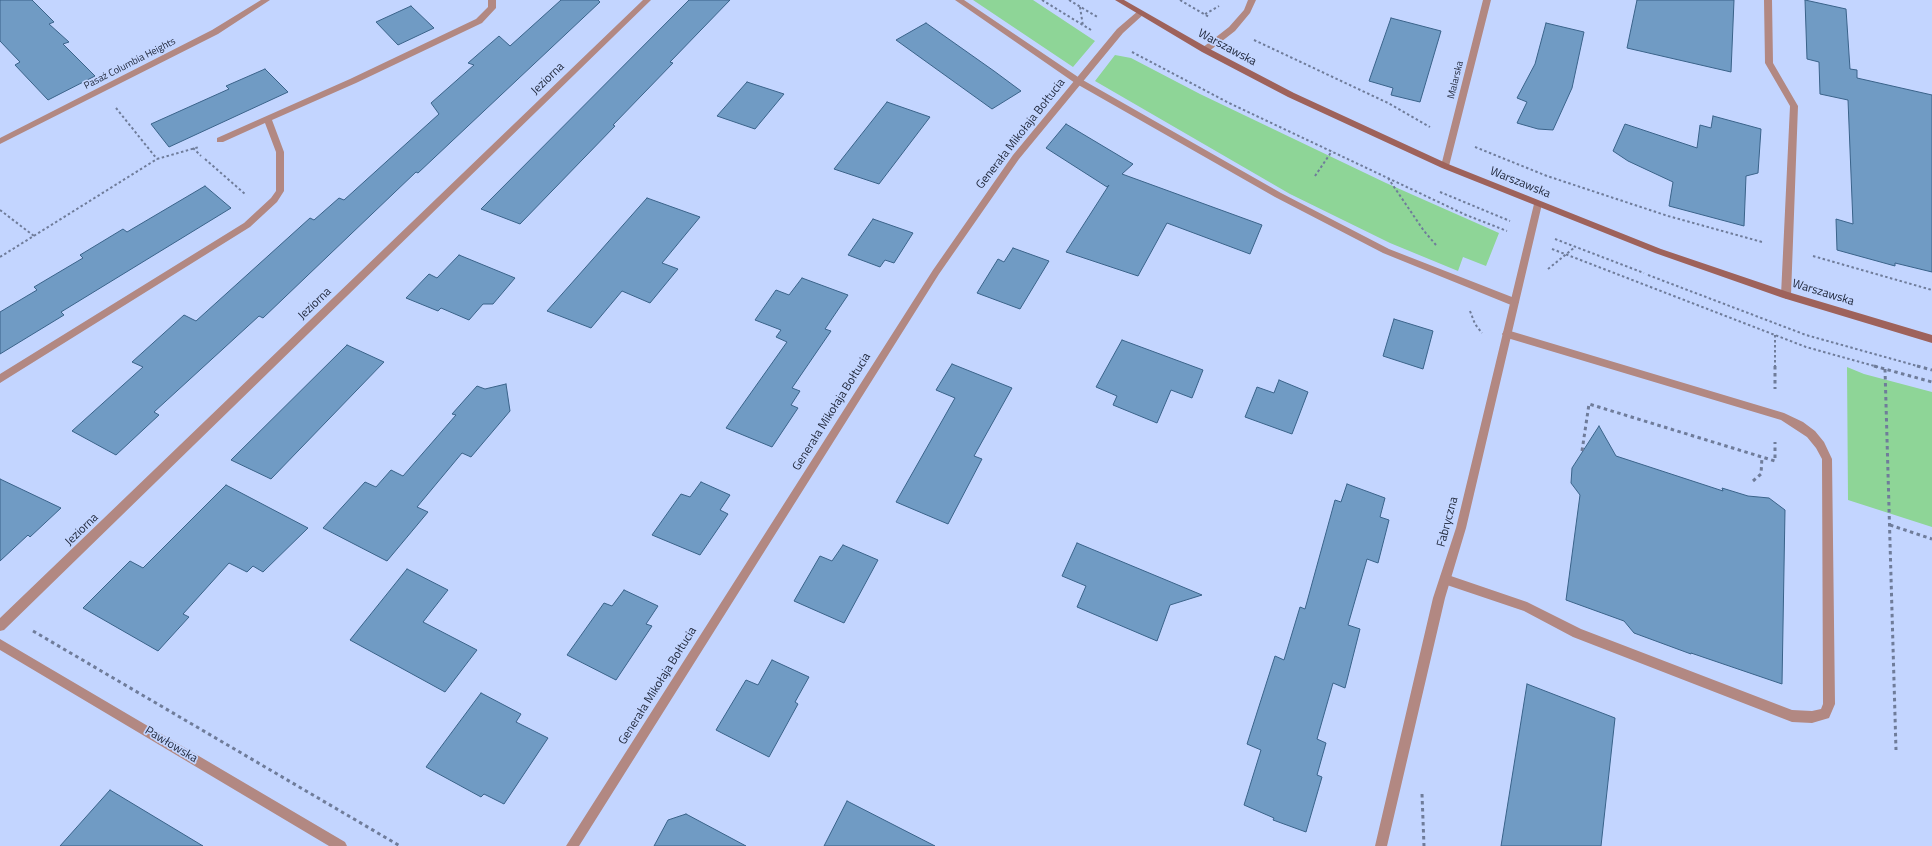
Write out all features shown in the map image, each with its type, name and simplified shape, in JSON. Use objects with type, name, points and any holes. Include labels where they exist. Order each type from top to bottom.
[{"type":"street","name":"Pasaż Columbia Heights","points":[[0,142],[215,32],[266,0]]},
{"type":"street","points":[[220,140],[353,81],[479,21],[492,8],[492,0]]},
{"type":"street","name":"Jeziorna","points":[[0,626],[647,0]]},
{"type":"street","points":[[959,0],[1078,81],[1278,196],[1380,247],[1514,302]]},
{"type":"street","name":"Warszawska","points":[[1119,0],[1205,50],[1291,95],[1445,166],[1658,251],[1786,295],[1932,339]]},
{"type":"street","points":[[1205,50],[1232,29],[1247,11],[1252,0]]},
{"type":"street","name":"Malarska","points":[[1445,166],[1486,0]]},
{"type":"street","points":[[1768,0],[1769,62],[1794,106],[1786,295]]},
{"type":"street","name":"Generała Mikołaja Bołtucia","points":[[572,846],[936,272],[1016,157],[1120,31],[1141,13]]},
{"type":"street","points":[[0,379],[242,228],[263,210],[280,191],[281,183],[280,152],[267,119]]},
{"type":"street","name":"Fabryczna","points":[[1381,846],[1445,578],[1461,528],[1538,204]]},
{"type":"street","points":[[1445,578],[1527,607],[1577,633],[1792,716],[1812,717],[1825,714],[1829,704],[1827,459],[1820,445],[1811,434],[1799,425],[1775,414],[1507,334]]},
{"type":"street","name":"Pawłowska","points":[[0,644],[341,846]]},
{"type":"path","points":[[1042,0],[1083,26],[1229,103],[1466,215],[1510,232]]},
{"type":"path","points":[[1180,0],[1212,18]]},
{"type":"path","points":[[1080,7],[1083,26]]},
{"type":"path","points":[[1248,37],[1388,103],[1452,138],[1547,176],[1668,216],[1932,290]]},
{"type":"path","points":[[101,90],[157,159]]},
{"type":"path","points":[[0,257],[157,159],[220,140]]},
{"type":"path","points":[[193,148],[263,210]]},
{"type":"path","points":[[1315,176],[1332,151]]},
{"type":"path","points":[[0,210],[34,236]]},
{"type":"path","points":[[1556,239],[1806,334],[1932,370]]},
{"type":"path","points":[[1547,247],[1806,347],[1932,382]]},
{"type":"path","points":[[1582,451],[1589,404],[1775,461],[1775,335]]},
{"type":"path","points":[[1885,369],[1896,750]]},
{"type":"path","points":[[1753,481],[1761,474],[1762,457]]},
{"type":"path","points":[[1890,525],[1932,539]]},
{"type":"path","points":[[10,617],[400,846]]},
{"type":"green space","points":[[973,0],[1033,0],[1095,41],[1073,67]]},
{"type":"green space","points":[[1115,55],[1131,58],[1200,94],[1386,183],[1499,233],[1486,266],[1463,257],[1458,271],[1390,243],[1290,194],[1095,81]]},
{"type":"green space","points":[[1847,367],[1864,374],[1932,392],[1932,527],[1848,500]]},
{"type":"building","points":[[0,0],[32,0],[54,22],[49,24],[69,42],[63,44],[95,76],[48,100],[15,65],[20,62],[0,41]]},
{"type":"building","points":[[561,0],[598,0],[600,2],[418,173],[416,172],[263,318],[259,316],[154,412],[159,415],[116,455],[72,431],[143,367],[132,362],[184,315],[196,321],[310,218],[314,220],[339,198],[344,200],[439,114],[431,103],[474,65],[468,63],[499,36],[510,46]]},
{"type":"building","points":[[689,0],[730,0],[670,62],[673,63],[613,125],[615,126],[520,224],[481,209]]},
{"type":"building","points":[[1637,0],[1734,0],[1731,72],[1627,48]]},
{"type":"building","points":[[1805,0],[1846,9],[1850,69],[1857,70],[1857,78],[1932,95],[1932,272],[1895,263],[1895,266],[1837,250],[1836,219],[1853,224],[1848,100],[1820,94],[1819,62],[1807,59]]},
{"type":"building","points":[[411,6],[434,28],[398,45],[376,22]]},
{"type":"building","points":[[1391,18],[1441,31],[1420,102],[1391,95],[1393,88],[1369,81]]},
{"type":"building","points":[[926,23],[1021,91],[992,109],[896,40]]},
{"type":"building","points":[[1546,23],[1584,32],[1572,88],[1553,130],[1538,129],[1517,123],[1527,102],[1517,98],[1535,64]]},
{"type":"building","points":[[265,69],[288,92],[169,147],[151,124],[229,89],[226,86]]},
{"type":"building","points":[[747,82],[784,94],[755,129],[717,116]]},
{"type":"building","points":[[887,102],[930,117],[879,184],[834,169]]},
{"type":"building","points":[[1713,116],[1761,129],[1758,173],[1746,176],[1744,226],[1669,206],[1673,182],[1628,161],[1613,151],[1625,124],[1697,148],[1700,125],[1711,128]]},
{"type":"building","points":[[1066,124],[1133,164],[1122,174],[1262,225],[1250,254],[1167,223],[1138,276],[1066,252],[1109,185],[1107,187],[1046,148]]},
{"type":"building","points":[[205,186],[231,208],[61,312],[64,315],[0,354],[0,312],[37,290],[34,287],[83,258],[80,255],[123,229],[127,232]]},
{"type":"building","points":[[647,198],[700,217],[662,263],[678,269],[650,303],[622,291],[591,328],[547,311]]},
{"type":"building","points":[[873,219],[913,233],[894,263],[885,260],[880,267],[848,255]]},
{"type":"building","points":[[1013,248],[1049,261],[1020,309],[977,293],[998,259],[1004,262]]},
{"type":"building","points":[[459,255],[515,278],[493,304],[483,304],[469,320],[441,308],[438,311],[406,298],[429,274],[437,278]]},
{"type":"building","points":[[802,278],[848,295],[825,329],[831,331],[792,388],[800,391],[791,405],[798,408],[772,447],[726,428],[787,342],[776,337],[781,330],[755,320],[776,290],[789,295]]},
{"type":"building","points":[[1394,319],[1433,331],[1423,369],[1383,356]]},
{"type":"building","points":[[1122,340],[1203,370],[1192,398],[1171,390],[1157,423],[1113,405],[1117,396],[1096,387]]},
{"type":"building","points":[[347,345],[384,362],[271,479],[231,460]]},
{"type":"building","points":[[952,364],[1012,388],[974,456],[982,459],[948,524],[896,502],[955,398],[936,390]]},
{"type":"building","points":[[1279,380],[1308,392],[1292,434],[1245,417],[1257,387],[1274,393]]},
{"type":"building","points":[[506,384],[510,411],[471,457],[462,453],[417,507],[428,512],[387,561],[323,528],[365,482],[376,487],[391,470],[403,476],[456,415],[452,414],[477,386],[485,389]]},
{"type":"building","points":[[1599,426],[1616,456],[1723,491],[1722,488],[1748,496],[1769,498],[1785,510],[1782,684],[1691,654],[1634,633],[1624,621],[1566,600],[1580,495],[1571,483],[1572,468]]},
{"type":"building","points":[[0,479],[61,508],[30,537],[28,535],[0,561]]},
{"type":"building","points":[[701,482],[730,495],[720,510],[728,514],[700,555],[652,535],[681,494],[690,497]]},
{"type":"building","points":[[1347,484],[1385,498],[1380,517],[1389,520],[1378,563],[1367,559],[1348,625],[1360,629],[1345,688],[1333,683],[1317,739],[1326,743],[1317,775],[1322,777],[1306,832],[1273,820],[1274,818],[1244,805],[1261,750],[1247,744],[1275,656],[1284,660],[1300,607],[1305,609],[1335,500],[1341,502]]},
{"type":"building","points":[[226,485],[308,528],[263,572],[253,566],[247,572],[229,563],[183,614],[189,617],[158,651],[83,608],[130,561],[143,568]]},
{"type":"building","points":[[1077,543],[1202,595],[1170,605],[1157,641],[1077,607],[1086,586],[1062,576]]},
{"type":"building","points":[[843,545],[878,560],[844,623],[794,601],[820,556],[832,561]]},
{"type":"building","points":[[407,569],[448,590],[423,622],[477,650],[445,692],[350,640]]},
{"type":"building","points":[[624,590],[658,606],[646,624],[652,626],[616,680],[567,655],[604,603],[612,606]]},
{"type":"building","points":[[772,660],[809,677],[795,702],[798,704],[769,757],[716,730],[746,680],[758,685]]},
{"type":"building","points":[[1527,684],[1615,718],[1601,846],[1501,846]]},
{"type":"building","points":[[481,693],[521,714],[516,722],[548,738],[504,804],[484,794],[481,797],[426,767]]},
{"type":"building","points":[[110,790],[203,846],[60,846]]},
{"type":"building","points":[[847,801],[935,846],[824,846]]},
{"type":"building","points":[[686,814],[746,846],[654,846],[668,820]]}]
